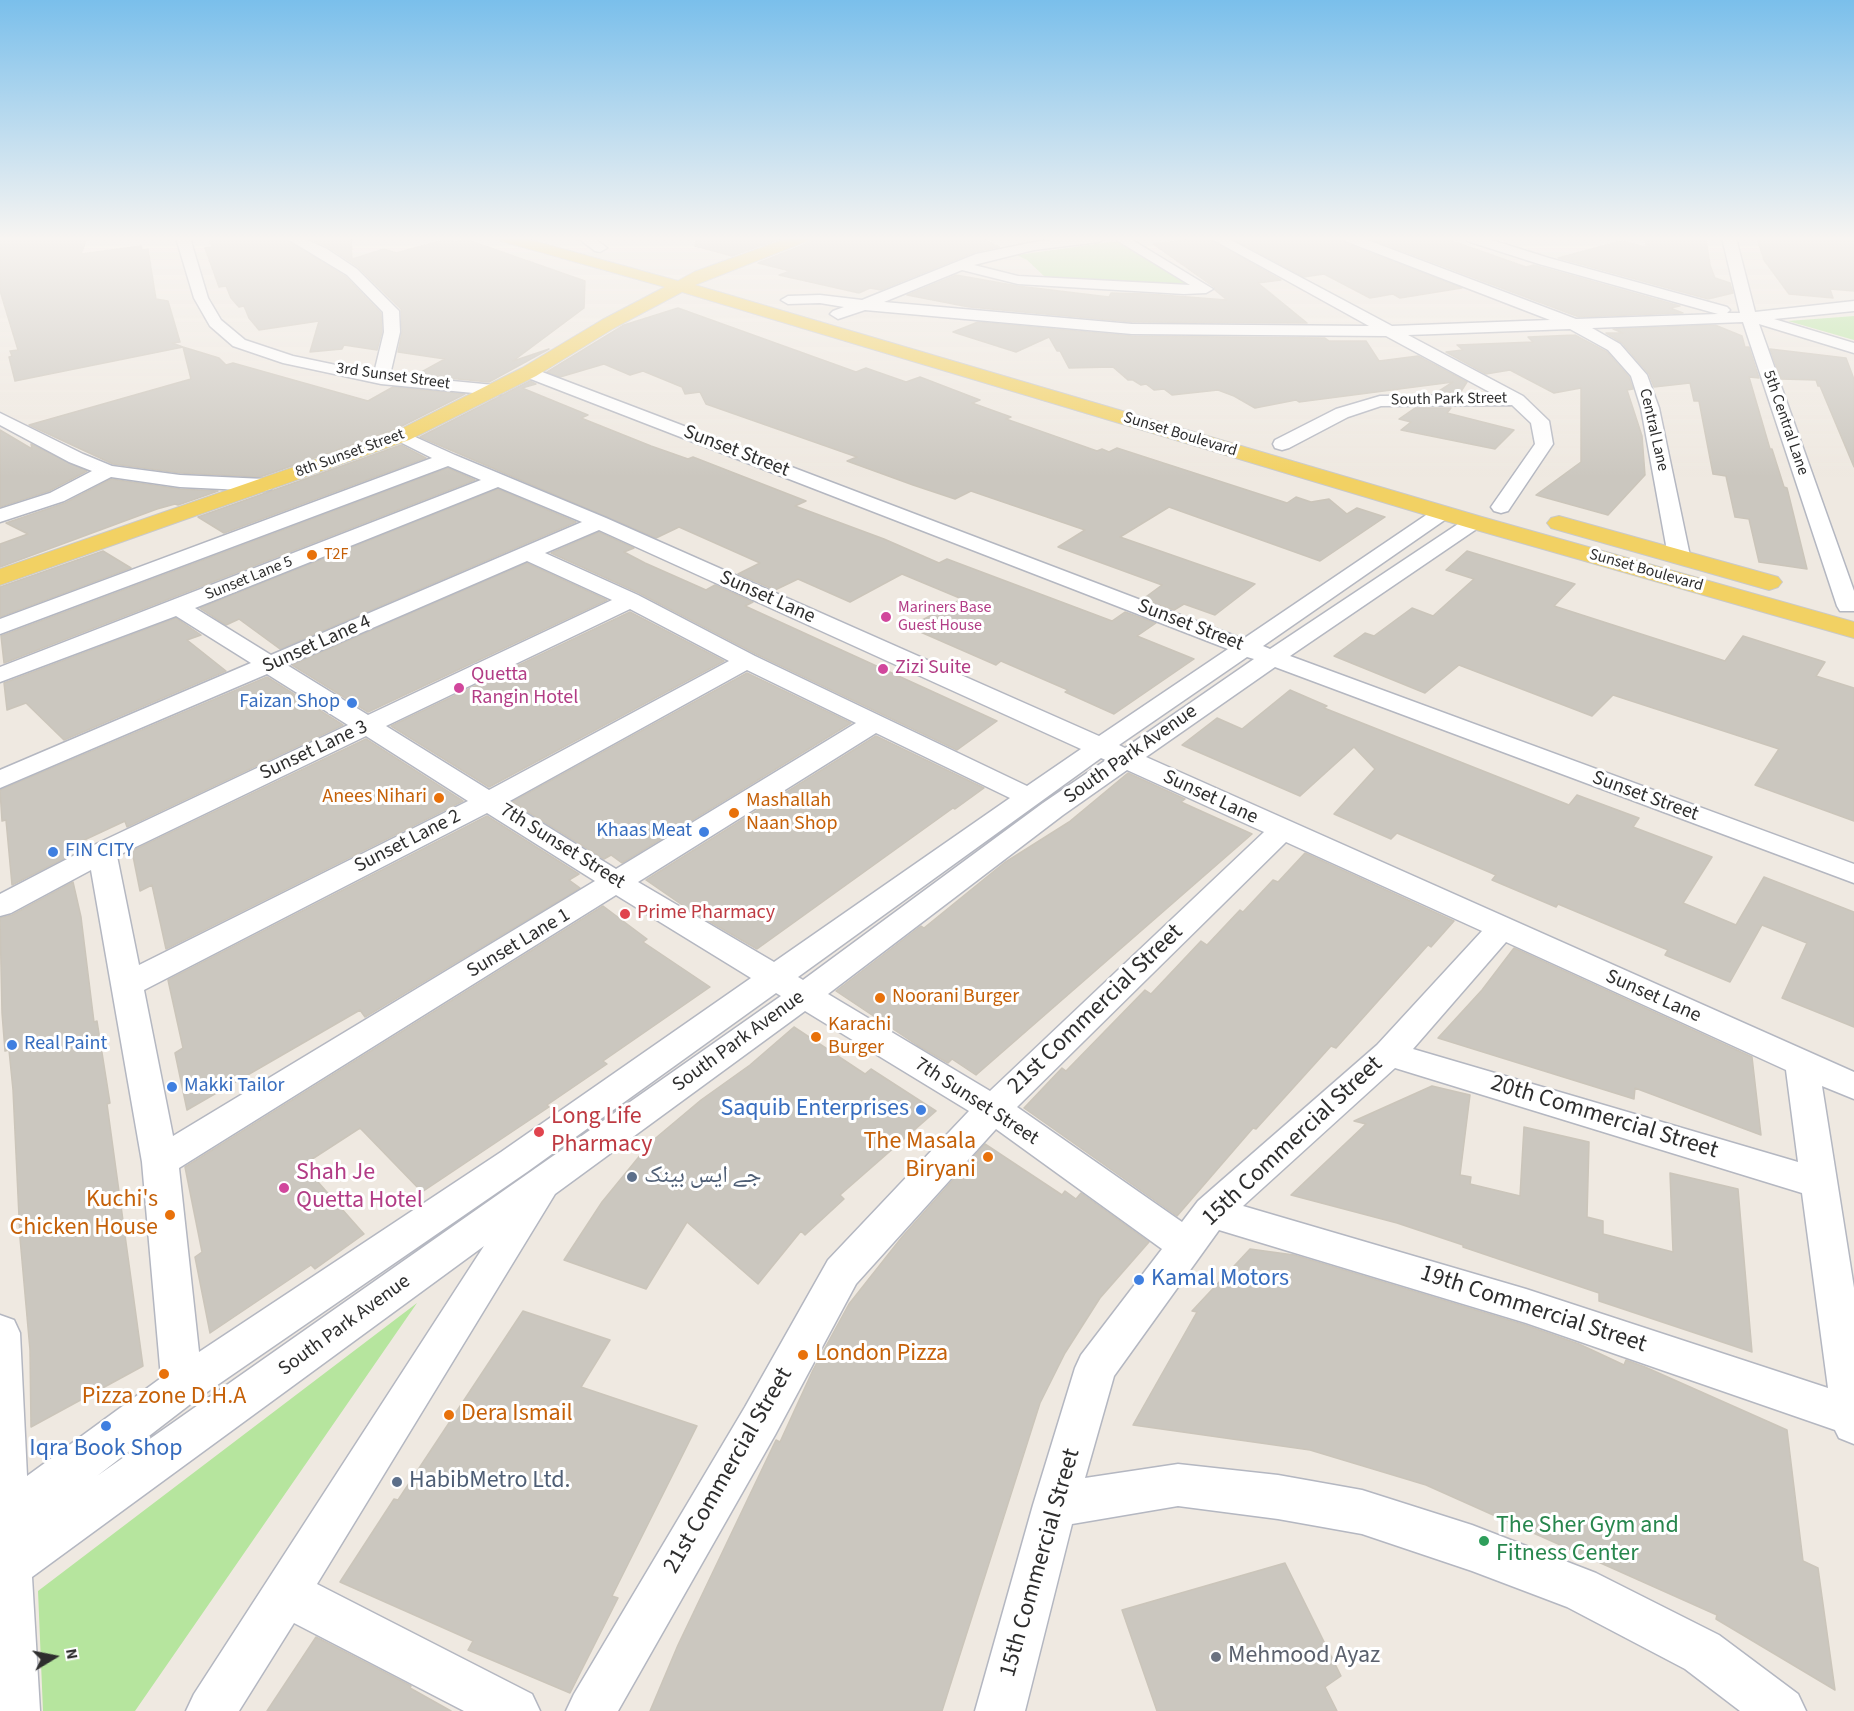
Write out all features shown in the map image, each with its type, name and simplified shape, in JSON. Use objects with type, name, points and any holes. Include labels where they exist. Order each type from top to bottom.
[{"type":"main road","points":[[608,324],[612,318]]},
{"type":"main road","name":"8th Sunset Street","points":[[0,577],[402,436],[528,372],[620,318]]},
{"type":"main road","name":"Sunset Boulevard","points":[[786,318],[1442,513],[1484,510],[1523,513]]},
{"type":"main road","name":"Sunset Boulevard","points":[[851,318],[1123,397]]},
{"type":"main road","name":"Sunset Boulevard","points":[[1259,437],[1305,450]]},
{"type":"main road","name":"Sunset Boulevard","points":[[1484,510],[1845,610]]},
{"type":"main road","name":"Sunset Boulevard","points":[[1545,519],[1791,589]]},
{"type":"street","name":"3rd Sunset Street","points":[[212,318],[215,323],[239,343],[289,360],[381,379],[494,390]]},
{"type":"street","points":[[381,379],[392,332],[391,318]]},
{"type":"street","points":[[1007,318],[1132,329],[1387,331],[1724,318]]},
{"type":"street","name":"South Park Avenue","points":[[1258,652],[1484,510],[1544,444],[1540,421],[1517,400],[1363,318]]},
{"type":"street","name":"Central Lane","points":[[1559,318],[1614,347],[1639,375],[1650,408],[1679,556]]},
{"type":"street","name":"5th Central Lane","points":[[1749,318],[1845,610]]},
{"type":"street","points":[[1752,318],[1854,348]]},
{"type":"street","name":"Sunset Street","points":[[528,372],[1258,652],[1854,874]]},
{"type":"street","name":"South Park Street","points":[[1282,444],[1342,413],[1380,401],[1517,400]]},
{"type":"street","points":[[0,418],[76,458],[108,471],[170,480],[264,485]]},
{"type":"street","name":"Sunset Lane","points":[[402,436],[448,459],[599,522],[1282,831],[1854,1086]]},
{"type":"street","points":[[0,627],[448,459]]},
{"type":"street","points":[[0,516],[57,497],[108,471]]},
{"type":"street","name":"Sunset Lane 5","points":[[0,675],[497,480]]},
{"type":"street","name":"South Park Avenue","points":[[3,1520],[182,1386],[514,1162],[1029,797],[1112,753],[1258,652],[1442,513]]},
{"type":"street","name":"Sunset Lane 4","points":[[0,780],[599,522]]},
{"type":"street","points":[[528,553],[630,600],[747,660],[1029,797]]},
{"type":"street","name":"Sunset Lane 3","points":[[0,906],[102,852],[630,600]]},
{"type":"street","name":"7th Sunset Street","points":[[178,607],[618,883],[993,1109],[1186,1245]]},
{"type":"street","name":"Sunset Lane 2","points":[[128,984],[489,801],[747,660]]},
{"type":"street","name":"Sunset Lane 1","points":[[160,1162],[618,883],[876,722]]},
{"type":"street","name":"South Park Avenue","points":[[4,1569],[806,995],[1053,809],[1112,753]]},
{"type":"street","name":"21st Commercial Street","points":[[591,1711],[760,1421],[842,1272],[993,1109],[1282,831]]},
{"type":"street","points":[[102,852],[160,1162],[182,1386]]},
{"type":"street","name":"15th Commercial Street","points":[[1000,1711],[1055,1505],[1096,1368],[1211,1212],[1389,1054],[1501,929]]},
{"type":"street","name":"20th Commercial Street","points":[[1389,1054],[1819,1183]]},
{"type":"street","points":[[1802,1063],[1853,1420]]},
{"type":"street","points":[[211,1711],[545,1182]]},
{"type":"street","name":"19th Commercial Street","points":[[1211,1212],[1526,1306],[1853,1420]]},
{"type":"street","points":[[0,1333],[4,1569],[15,1711]]},
{"type":"street","points":[[1055,1505],[1178,1485],[1278,1497],[1362,1512],[1472,1548],[1580,1589],[1702,1652],[1780,1711]]},
{"type":"street","points":[[285,1593],[515,1711]]},
{"type":"green space","points":[[1854,318],[1854,340],[1788,321]]},
{"type":"green space","points":[[417,1303],[135,1711],[43,1711],[38,1591]]},
{"type":"building","points":[[8,318],[173,318],[180,342],[172,343],[183,347],[15,381],[9,357],[12,356],[10,351],[18,350]]},
{"type":"building","points":[[249,318],[381,318],[382,332],[377,350],[344,345],[342,349],[310,352],[319,321],[259,330]]},
{"type":"building","points":[[401,318],[571,318],[513,361],[549,349],[489,382],[416,375],[445,359],[398,352],[402,332]]},
{"type":"building","points":[[647,318],[705,318],[856,372],[866,368],[906,382],[920,377],[980,400],[972,403],[1011,417],[1006,419],[1097,451],[1102,449],[1109,452],[1117,448],[1287,503],[1296,497],[1311,502],[1329,499],[1347,514],[1357,508],[1385,517],[1320,561],[1169,507],[1120,537],[1255,584],[1215,615],[1184,604],[1174,610],[1143,599],[1162,585],[1058,547],[1085,530],[971,491],[955,499],[913,485],[847,461],[857,457],[706,404],[700,392],[685,394],[682,387],[643,371],[630,375],[604,364],[560,377],[547,372],[624,325]]},
{"type":"building","points":[[1087,318],[1301,318],[1307,323],[1132,322]]},
{"type":"building","points":[[978,322],[1132,336],[1325,338],[1329,341],[1366,341],[1379,361],[1418,356],[1467,382],[1460,393],[1436,393],[1453,382],[1299,402],[1296,400],[1255,408],[1218,390],[1172,395],[1164,389],[1154,390],[1146,384],[1141,385],[1128,380],[1113,367],[1069,368],[1049,337],[1016,352],[953,332]]},
{"type":"building","points":[[1715,325],[1742,336],[1745,347],[1749,347],[1759,378],[1749,377],[1770,449],[1772,449],[1784,487],[1787,488],[1807,569],[1759,562],[1749,519],[1735,517],[1726,476],[1713,474],[1699,401],[1694,401],[1690,383],[1654,387],[1649,374],[1622,343],[1606,333],[1623,333],[1613,329]]},
{"type":"building","points":[[1575,335],[1607,352],[1629,377],[1633,389],[1627,390],[1642,436],[1645,475],[1608,515],[1536,495],[1581,462],[1581,388],[1554,393],[1510,370],[1486,374],[1446,352],[1463,350],[1457,345],[1533,342],[1528,337]]},
{"type":"building","points":[[183,347],[219,358],[226,365],[233,363],[368,401],[393,387],[465,394],[394,430],[260,477],[180,473],[113,464],[29,425],[191,379]]},
{"type":"building","points":[[1770,349],[1846,358],[1854,379],[1854,467],[1816,380],[1781,379]]},
{"type":"building","points":[[530,381],[536,384],[522,388],[588,415],[581,418],[688,459],[693,457],[806,501],[795,506],[884,539],[939,563],[947,559],[1112,621],[1125,612],[1156,623],[1137,636],[1194,659],[1114,714],[1065,692],[1068,690],[1001,661],[996,665],[909,627],[962,599],[902,574],[850,602],[798,579],[775,590],[738,574],[760,563],[679,527],[656,538],[420,437]]},
{"type":"building","points":[[1415,408],[1451,408],[1447,413],[1514,430],[1495,449],[1401,430],[1411,422],[1399,419]]},
{"type":"building","points":[[0,430],[32,449],[31,444],[87,471],[49,491],[0,507]]},
{"type":"building","points":[[401,445],[426,458],[224,533],[198,517]]},
{"type":"building","points":[[448,468],[475,480],[4,663],[1,636]]},
{"type":"building","points":[[111,479],[180,489],[218,491],[178,505],[157,509],[0,567],[0,544],[28,534],[6,523],[65,503]]},
{"type":"building","points":[[498,489],[576,522],[280,649],[239,619],[226,625],[200,608]]},
{"type":"building","points":[[599,532],[634,548],[624,552],[645,563],[706,590],[715,585],[753,602],[745,606],[997,721],[957,750],[756,654],[639,593],[551,553]]},
{"type":"building","points":[[103,551],[131,568],[0,617],[0,587]]},
{"type":"building","points":[[1467,551],[1575,584],[1554,606],[1725,661],[1743,636],[1825,662],[1816,676],[1854,688],[1854,821],[1755,785],[1779,749],[1613,695],[1592,716],[1459,665],[1425,693],[1334,656],[1365,633],[1374,636],[1412,608],[1433,616],[1474,579],[1446,570]]},
{"type":"building","points":[[527,563],[607,600],[368,712],[292,665]]},
{"type":"building","points":[[630,612],[724,661],[489,787],[391,726]]},
{"type":"building","points":[[176,618],[201,635],[187,640],[226,671],[64,740],[26,703],[7,710],[4,683]]},
{"type":"building","points":[[747,673],[851,723],[622,863],[611,855],[604,859],[512,802]]},
{"type":"building","points":[[267,677],[343,725],[127,827],[125,821],[65,849],[67,857],[12,885],[6,820],[2,821],[0,790]]},
{"type":"building","points":[[1290,690],[1327,706],[1324,708],[1569,805],[1577,795],[1639,818],[1633,827],[1712,857],[1683,903],[1736,925],[1764,877],[1854,912],[1854,1027],[1782,998],[1807,943],[1762,925],[1730,982],[1665,955],[1668,950],[1558,904],[1556,907],[1492,880],[1496,875],[1397,833],[1391,839],[1334,814],[1375,769],[1354,747],[1300,796],[1182,745],[1217,718],[1242,729]]},
{"type":"building","points":[[876,736],[984,788],[757,949],[688,909],[646,880]]},
{"type":"building","points":[[366,739],[463,801],[166,949],[152,885],[140,891],[132,851]]},
{"type":"building","points":[[1128,773],[1185,799],[1181,802],[1252,834],[976,1075],[952,1059],[948,1063],[917,1045],[836,991],[921,926],[924,928],[1004,863],[1069,822]]},
{"type":"building","points":[[487,816],[579,874],[569,880],[580,888],[365,1017],[360,1010],[187,1110],[175,1053],[183,1048],[168,980]]},
{"type":"building","points":[[1305,853],[1454,921],[1431,947],[1428,945],[1336,1048],[1331,1046],[1256,1129],[1253,1128],[1177,1216],[1024,1108],[1062,1068],[1066,1071],[1145,990],[1151,994],[1201,941],[1207,945],[1240,910],[1243,912],[1273,880],[1278,882]]},
{"type":"building","points":[[73,882],[81,917],[94,1022],[97,1021],[110,1103],[107,1104],[143,1366],[31,1427],[30,1350],[20,1238],[13,1090],[9,1050],[5,1051],[2,1013],[0,918],[12,915]]},
{"type":"building","points":[[603,906],[647,939],[643,942],[710,987],[603,1061],[607,1064],[547,1105],[549,1107],[422,1192],[360,1128],[303,1165],[364,1234],[315,1269],[311,1265],[210,1333],[195,1257],[202,1252],[185,1167]]},
{"type":"building","points":[[1514,948],[1752,1057],[1761,1135],[1635,1088],[1634,1099],[1438,1038],[1482,990]]},
{"type":"building","points":[[794,1027],[865,1074],[871,1069],[936,1111],[840,1195],[844,1199],[805,1235],[801,1231],[758,1284],[687,1222],[646,1289],[564,1260],[602,1202],[651,1142],[701,1100],[750,1065]]},
{"type":"building","points":[[1432,1086],[1470,1095],[1460,1175],[1471,1177],[1470,1184],[1520,1196],[1524,1127],[1589,1142],[1587,1217],[1603,1221],[1603,1234],[1673,1252],[1670,1173],[1738,1189],[1752,1352],[1599,1301],[1599,1293],[1463,1247],[1463,1245],[1397,1223],[1291,1195],[1366,1124],[1354,1121]]},
{"type":"building","points":[[985,1144],[1062,1195],[1065,1191],[1076,1199],[1081,1193],[1149,1242],[1100,1298],[1065,1353],[1040,1403],[942,1711],[650,1711],[678,1645],[776,1440],[780,1442],[813,1370],[849,1304],[902,1237]]},
{"type":"building","points":[[1250,1249],[1294,1255],[1525,1325],[1579,1344],[1624,1365],[1626,1360],[1645,1367],[1787,1430],[1803,1561],[1818,1568],[1835,1690],[1716,1619],[1717,1615],[1426,1485],[1310,1450],[1133,1425],[1197,1312],[1192,1311]]},
{"type":"building","points":[[523,1311],[610,1340],[581,1387],[697,1426],[612,1596],[618,1598],[570,1693],[468,1650],[473,1641],[340,1582],[394,1499],[398,1500]]},
{"type":"building","points":[[1285,1563],[1341,1676],[1325,1687],[1337,1711],[1157,1711],[1122,1610]]},
{"type":"building","points":[[316,1637],[411,1686],[410,1688],[451,1711],[267,1711]]},
{"type":"place","name":"T2F","points":[[312,555]]},
{"type":"place","name":"Mariners Base Guest House","points":[[886,617]]},
{"type":"place","name":"Zizi Suite","points":[[883,669]]},
{"type":"place","name":"Quetta Rangin Hotel","points":[[459,688]]},
{"type":"place","name":"Faizan Shop","points":[[352,703]]},
{"type":"place","name":"Anees Nihari","points":[[439,798]]},
{"type":"place","name":"Mashallah Naan Shop","points":[[734,813]]},
{"type":"place","name":"Khaas Meat","points":[[704,832]]},
{"type":"place","name":"FIN CITY","points":[[53,852]]},
{"type":"place","name":"Prime Pharmacy","points":[[625,914]]},
{"type":"place","name":"Noorani Burger","points":[[880,998]]},
{"type":"place","name":"Karachi Burger","points":[[816,1037]]},
{"type":"place","name":"Real Paint","points":[[12,1045]]},
{"type":"place","name":"Makki Tailor","points":[[172,1087]]},
{"type":"place","name":"Saquib Enterprises","points":[[921,1110]]},
{"type":"place","name":"Long Life Pharmacy","points":[[539,1132]]},
{"type":"place","name":"The Masala Biryani","points":[[988,1157]]},
{"type":"place","name":"جے ایس بینک","points":[[632,1177]]},
{"type":"place","name":"Shah Je Quetta Hotel","points":[[284,1188]]},
{"type":"place","name":"Kuchi's Chicken House","points":[[170,1215]]},
{"type":"place","name":"Kamal Motors","points":[[1139,1280]]},
{"type":"place","name":"London Pizza","points":[[803,1355]]},
{"type":"place","name":"Pizza zone D.H.A","points":[[164,1374]]},
{"type":"place","name":"Dera Ismail","points":[[449,1415]]},
{"type":"place","name":"Iqra Book Shop","points":[[106,1426]]},
{"type":"place","name":"HabibMetro Ltd.","points":[[397,1482]]},
{"type":"place","name":"The Sher Gym and Fitness Center","points":[[1484,1541]]},
{"type":"place","name":"Mehmood Ayaz","points":[[1216,1657]]}]
